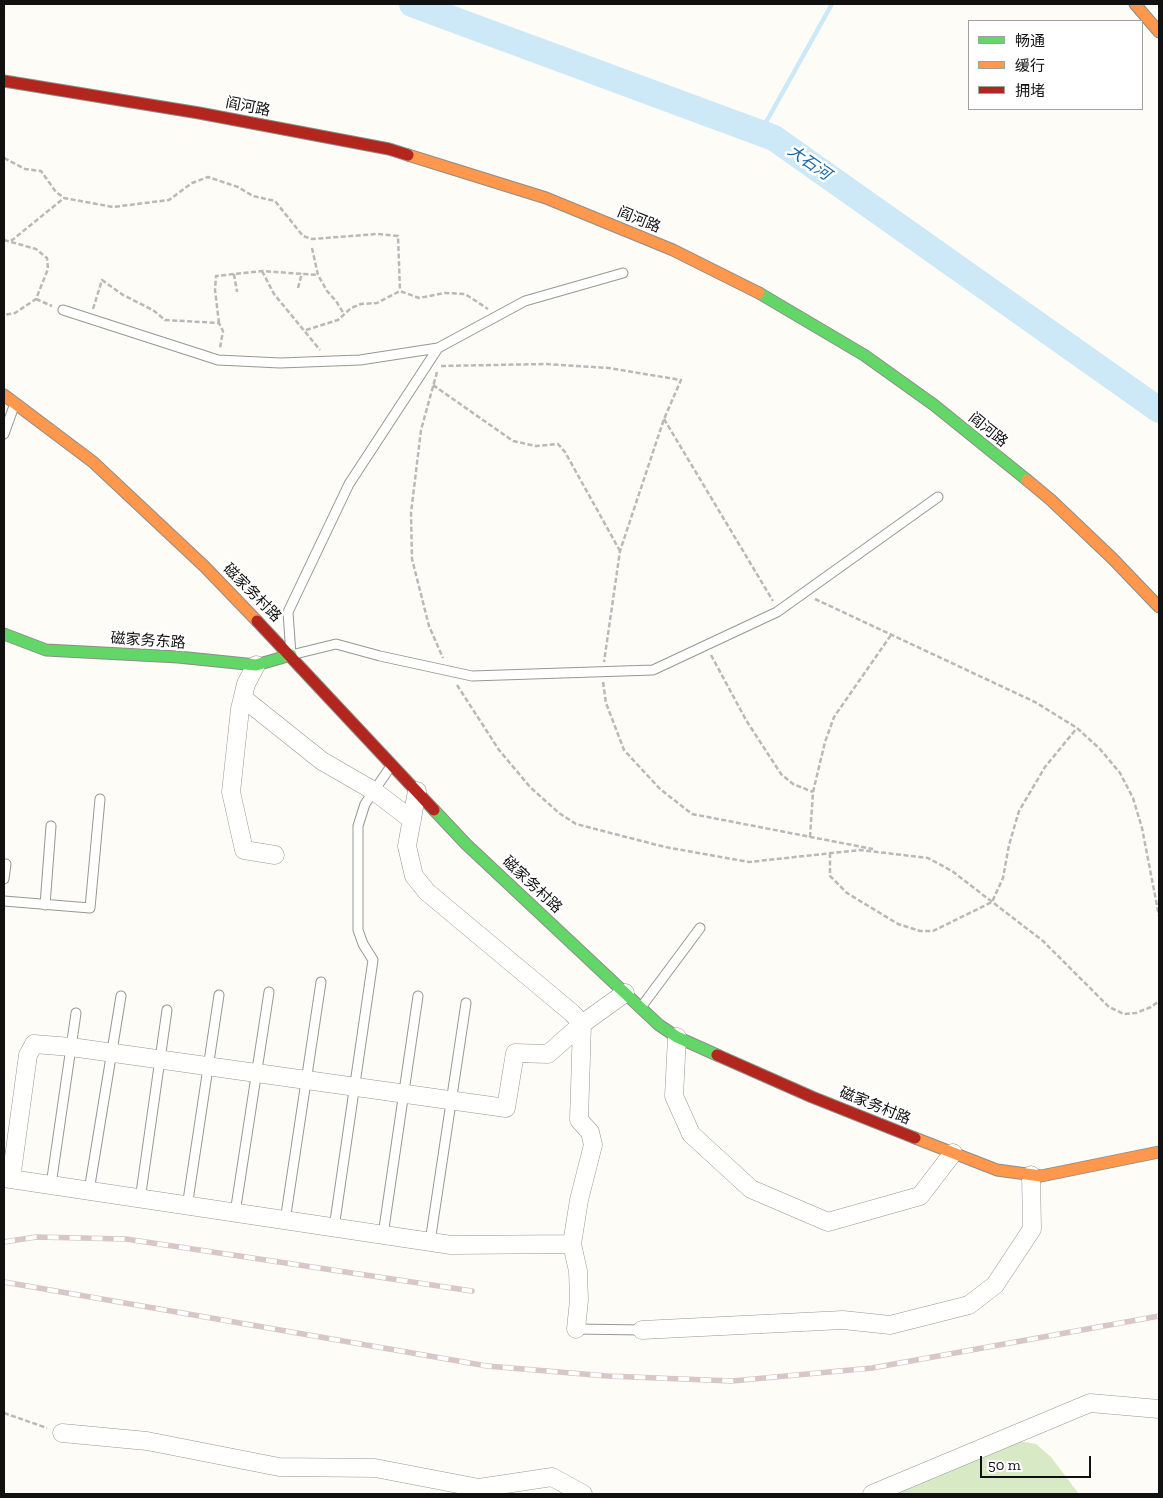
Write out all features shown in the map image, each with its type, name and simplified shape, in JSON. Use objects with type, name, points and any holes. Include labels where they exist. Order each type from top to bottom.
[{"type":"main road","points":[[1135,4],[1147,10],[1159,32]]},
{"type":"main road","name":"阎河路","points":[[4,81],[199,113],[389,149],[546,198],[673,250],[781,304],[864,355],[934,405],[1050,500],[1113,558],[1159,607]]},
{"type":"main road","name":"磁家务村路","points":[[4,395],[93,462],[205,567],[291,655],[466,844],[640,1008],[659,1025],[677,1037],[812,1097],[997,1170],[1041,1176],[1159,1152]]},
{"type":"main road","name":"磁家务东路","points":[[4,634],[46,650],[178,657],[256,665],[291,655]]},
{"type":"street","points":[[256,665],[246,684],[243,698],[231,792],[244,850],[276,855]]},
{"type":"street","points":[[243,698],[322,761],[374,791],[412,820]]},
{"type":"street","points":[[417,791],[407,846],[414,876],[427,892],[572,1013],[582,1024],[578,1120],[590,1132],[593,1144],[578,1200],[572,1244],[578,1271],[579,1300],[576,1328]]},
{"type":"street","points":[[572,1244],[451,1245],[140,1200],[8,1178],[28,1055],[34,1044],[71,1047],[506,1108],[515,1054],[548,1054],[582,1024],[624,992]]},
{"type":"street","points":[[677,1037],[674,1096],[691,1134],[751,1189],[828,1222],[920,1196],[953,1153]]},
{"type":"street","points":[[642,1330],[843,1320],[890,1325],[969,1305],[995,1285],[1032,1229],[1031,1175]]},
{"type":"street","points":[[872,1494],[1090,1403],[1159,1409]]},
{"type":"street","points":[[62,1433],[147,1440],[279,1467],[375,1468],[479,1488],[552,1477],[583,1494]]},
{"type":"lane","points":[[63,310],[218,360],[280,363],[360,360],[438,348],[525,301],[623,272]]},
{"type":"lane","points":[[438,348],[349,484],[288,612],[291,655],[336,644],[472,676],[653,670],[778,612],[938,497]]},
{"type":"lane","points":[[4,434],[14,403]]},
{"type":"lane","points":[[334,1228],[373,960],[363,944],[358,930],[358,826],[365,804],[392,764]]},
{"type":"lane","points":[[4,901],[90,908],[100,799]]},
{"type":"lane","points":[[46,905],[51,826]]},
{"type":"lane","points":[[4,879],[6,864]]},
{"type":"lane","points":[[640,1008],[700,928]]},
{"type":"lane","points":[[285,1221],[321,982]]},
{"type":"lane","points":[[235,1214],[269,992]]},
{"type":"lane","points":[[187,1207],[219,995]]},
{"type":"lane","points":[[89,1192],[121,996]]},
{"type":"lane","points":[[383,1235],[418,996]]},
{"type":"lane","points":[[430,1242],[466,1003]]},
{"type":"lane","points":[[140,1200],[167,1010]]},
{"type":"lane","points":[[51,1185],[76,1013]]},
{"type":"lane","points":[[576,1328],[642,1330]]},
{"type":"path","points":[[4,158],[25,169],[42,171],[56,192],[64,198],[113,207],[169,200],[192,182],[208,177],[221,179],[253,196],[275,201],[303,236],[312,239],[377,234],[398,236],[400,291]]},
{"type":"path","points":[[11,241],[64,198]]},
{"type":"path","points":[[4,240],[36,249],[47,258],[48,269],[36,299],[15,314],[4,315]]},
{"type":"path","points":[[312,248],[318,275],[326,291],[336,300],[344,314]]},
{"type":"path","points":[[218,360],[223,331],[219,323],[215,290],[216,276],[262,270],[318,275]]},
{"type":"path","points":[[262,270],[274,294],[306,330],[328,361]]},
{"type":"path","points":[[298,288],[302,273]]},
{"type":"path","points":[[234,274],[237,292]]},
{"type":"path","points":[[90,319],[102,280],[123,295],[153,310],[165,320],[219,323]]},
{"type":"path","points":[[306,330],[338,320],[360,304],[377,303],[400,291],[418,298],[445,293],[465,294],[500,316]]},
{"type":"path","points":[[36,299],[63,310]]},
{"type":"path","points":[[880,851],[830,853],[748,862],[664,847],[576,824],[559,813],[530,787],[499,750],[448,670],[429,626],[412,559],[411,513],[421,430],[439,366],[545,364],[609,368],[681,380],[664,419],[620,552],[602,672],[606,703],[624,750],[660,789],[692,814],[880,851],[928,858],[952,871],[1043,941],[1109,1007],[1124,1014],[1136,1013],[1151,1007],[1159,1001]]},
{"type":"path","points":[[434,386],[513,441],[536,446],[558,444],[565,452],[620,552]]},
{"type":"path","points":[[664,419],[766,586],[778,612]]},
{"type":"path","points":[[803,593],[1035,702],[1077,728],[1100,749],[1120,773],[1132,798],[1142,828],[1159,916]]},
{"type":"path","points":[[810,837],[813,792],[825,742],[834,717],[891,635]]},
{"type":"path","points":[[706,645],[746,720],[782,774],[793,784],[813,792]]},
{"type":"path","points":[[830,853],[830,876],[847,893],[898,924],[920,931],[933,931],[992,902],[1003,878],[1009,844],[1019,811],[1045,767],[1077,728]]},
{"type":"path","points":[[4,1412],[62,1433]]},
{"type":"green space","points":[[1019,1441],[1036,1444],[1051,1457],[1079,1494],[890,1494]]},
{"type":"waterway","name":"大石河","points":[[412,4],[774,138],[1159,410]]},
{"type":"waterway","points":[[760,133],[832,4]]},
{"type":"railway","points":[[4,1242],[36,1237],[126,1239],[472,1291]]},
{"type":"railway","points":[[4,1282],[487,1366],[607,1376],[732,1381],[872,1368],[1159,1316]]},
{"type":"traffic: fast","points":[[759,293],[864,355],[934,405],[1027,480]]},
{"type":"traffic: fast","points":[[4,634],[46,650],[178,657],[256,665],[291,655]]},
{"type":"traffic: fast","points":[[434,810],[466,844],[659,1025],[677,1037],[717,1055]]},
{"type":"traffic: slow","points":[[1135,4],[1159,32]]},
{"type":"traffic: slow","points":[[408,155],[546,198],[673,250],[759,293]]},
{"type":"traffic: slow","points":[[4,395],[93,462],[205,567],[257,621]]},
{"type":"traffic: slow","points":[[1027,480],[1051,500],[1113,559],[1159,607]]},
{"type":"traffic: slow","points":[[915,1138],[997,1170],[1041,1176],[1159,1152]]},
{"type":"traffic: jam","points":[[4,81],[199,113],[389,149],[408,155]]},
{"type":"traffic: jam","points":[[257,621],[434,810]]},
{"type":"traffic: jam","points":[[717,1055],[812,1097],[915,1138]]}]
